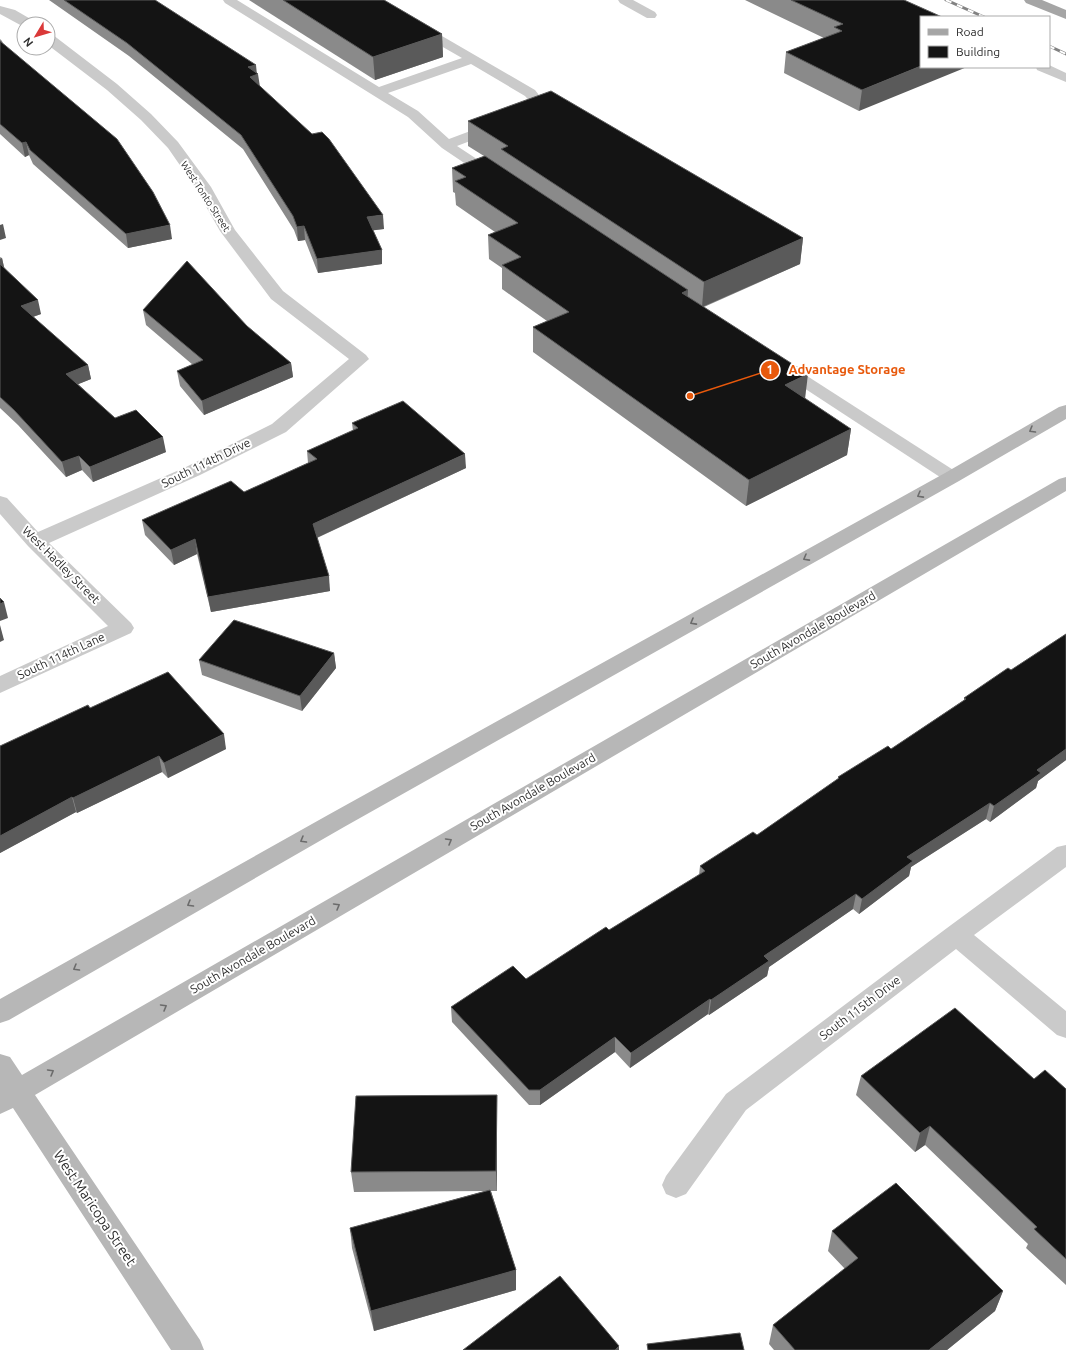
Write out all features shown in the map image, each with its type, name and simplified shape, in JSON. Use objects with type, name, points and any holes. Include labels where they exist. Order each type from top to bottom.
[{"type":"main road","points":[[1031,0],[1066,15]]},
{"type":"main road","points":[[0,1012],[336,821],[952,477],[1066,410]]},
{"type":"main road","name":"South Avondale Boulevard","points":[[9,1097],[1066,483]]},
{"type":"main road","name":"West Maricopa Street","points":[[0,1065],[9,1097],[189,1350]]},
{"type":"street","points":[[0,10],[16,16]]},
{"type":"street","name":"West Tonto Street","points":[[56,44],[112,87],[146,117],[173,145],[203,187],[228,231],[277,295],[360,359]]},
{"type":"street","name":"South 114th Drive","points":[[36,541],[194,471],[279,428],[360,359]]},
{"type":"street","name":"West Hadley Street","points":[[0,502],[36,541],[123,628]]},
{"type":"street","name":"South 114th Lane","points":[[0,685],[123,628]]},
{"type":"street","name":"South 115th Drive","points":[[676,1184],[736,1102],[956,935],[1066,854]]},
{"type":"street","points":[[956,935],[1066,1027]]},
{"type":"lane","points":[[229,0],[413,114],[447,145],[506,185]]},
{"type":"lane","points":[[624,0],[651,15]]},
{"type":"lane","points":[[411,24],[530,93],[539,104],[528,114],[447,145]]},
{"type":"lane","points":[[377,92],[472,59]]},
{"type":"lane","points":[[1044,68],[1066,78]]},
{"type":"lane","points":[[768,358],[952,477]]},
{"type":"building","points":[[64,0],[155,0],[256,65],[248,67],[258,74],[250,77],[312,134],[322,132],[329,139],[383,215],[367,217],[382,250],[317,259],[304,226],[297,227],[293,216],[241,135],[127,43]]},
{"type":"building","points":[[283,0],[384,0],[442,34],[373,57]]},
{"type":"building","points":[[791,0],[904,0],[940,16],[920,16],[920,66],[862,90],[786,52],[842,31],[834,27],[843,24]]},
{"type":"building","points":[[0,41],[16,56],[18,56],[117,139],[153,192],[170,225],[126,234],[30,150],[26,142],[22,143],[0,124]]},
{"type":"building","points":[[551,91],[803,238],[704,282],[501,149],[508,146],[468,121]]},
{"type":"building","points":[[485,156],[688,290],[682,293],[808,374],[785,385],[851,429],[749,480],[533,327],[569,312],[502,265],[521,257],[488,235],[518,223],[455,181],[466,177],[452,168]]},
{"type":"building","points":[[187,261],[247,326],[291,363],[202,401],[177,371],[203,360],[143,310]]},
{"type":"building","points":[[0,264],[38,300],[21,306],[88,365],[66,374],[115,418],[136,410],[163,437],[90,467],[79,456],[62,462],[0,397]]},
{"type":"building","points":[[403,401],[465,454],[313,524],[329,576],[208,597],[195,539],[171,550],[142,520],[231,481],[244,492],[317,459],[307,451],[358,428],[352,423]]},
{"type":"building","points":[[0,598],[4,602],[0,604]]},
{"type":"building","points":[[234,620],[334,653],[300,696],[199,660]]},
{"type":"building","points":[[1066,634],[1066,749],[1037,770],[1041,773],[994,806],[990,803],[907,857],[913,861],[862,899],[856,894],[764,956],[769,961],[631,1053],[615,1037],[540,1090],[529,1090],[451,1007],[513,966],[526,979],[606,927],[609,930],[705,871],[700,866],[753,832],[757,835],[839,778],[838,777],[888,746],[891,749],[966,699],[964,698],[1008,668],[1011,670]]},
{"type":"building","points":[[168,672],[224,734],[164,763],[159,756],[73,798],[72,797],[0,836],[0,746],[88,705],[90,708]]},
{"type":"building","points":[[955,1008],[1034,1079],[1045,1070],[1066,1089],[1066,1259],[1034,1229],[1037,1227],[930,1126],[920,1133],[861,1076]]},
{"type":"building","points":[[497,1095],[496,1171],[351,1172],[356,1096]]},
{"type":"building","points":[[896,1183],[1003,1291],[929,1350],[795,1350],[773,1325],[858,1258],[832,1231]]},
{"type":"building","points":[[490,1190],[516,1270],[371,1311],[350,1228]]},
{"type":"building","points":[[560,1276],[619,1346],[615,1350],[463,1350]]},
{"type":"building","points":[[740,1333],[744,1350],[648,1350],[647,1344]]},
{"type":"railway","points":[[946,0],[982,16]]},
{"type":"railway","points":[[1050,46],[1066,54]]},
{"type":"place","name":"Advantage Storage","points":[[690,396]]}]
